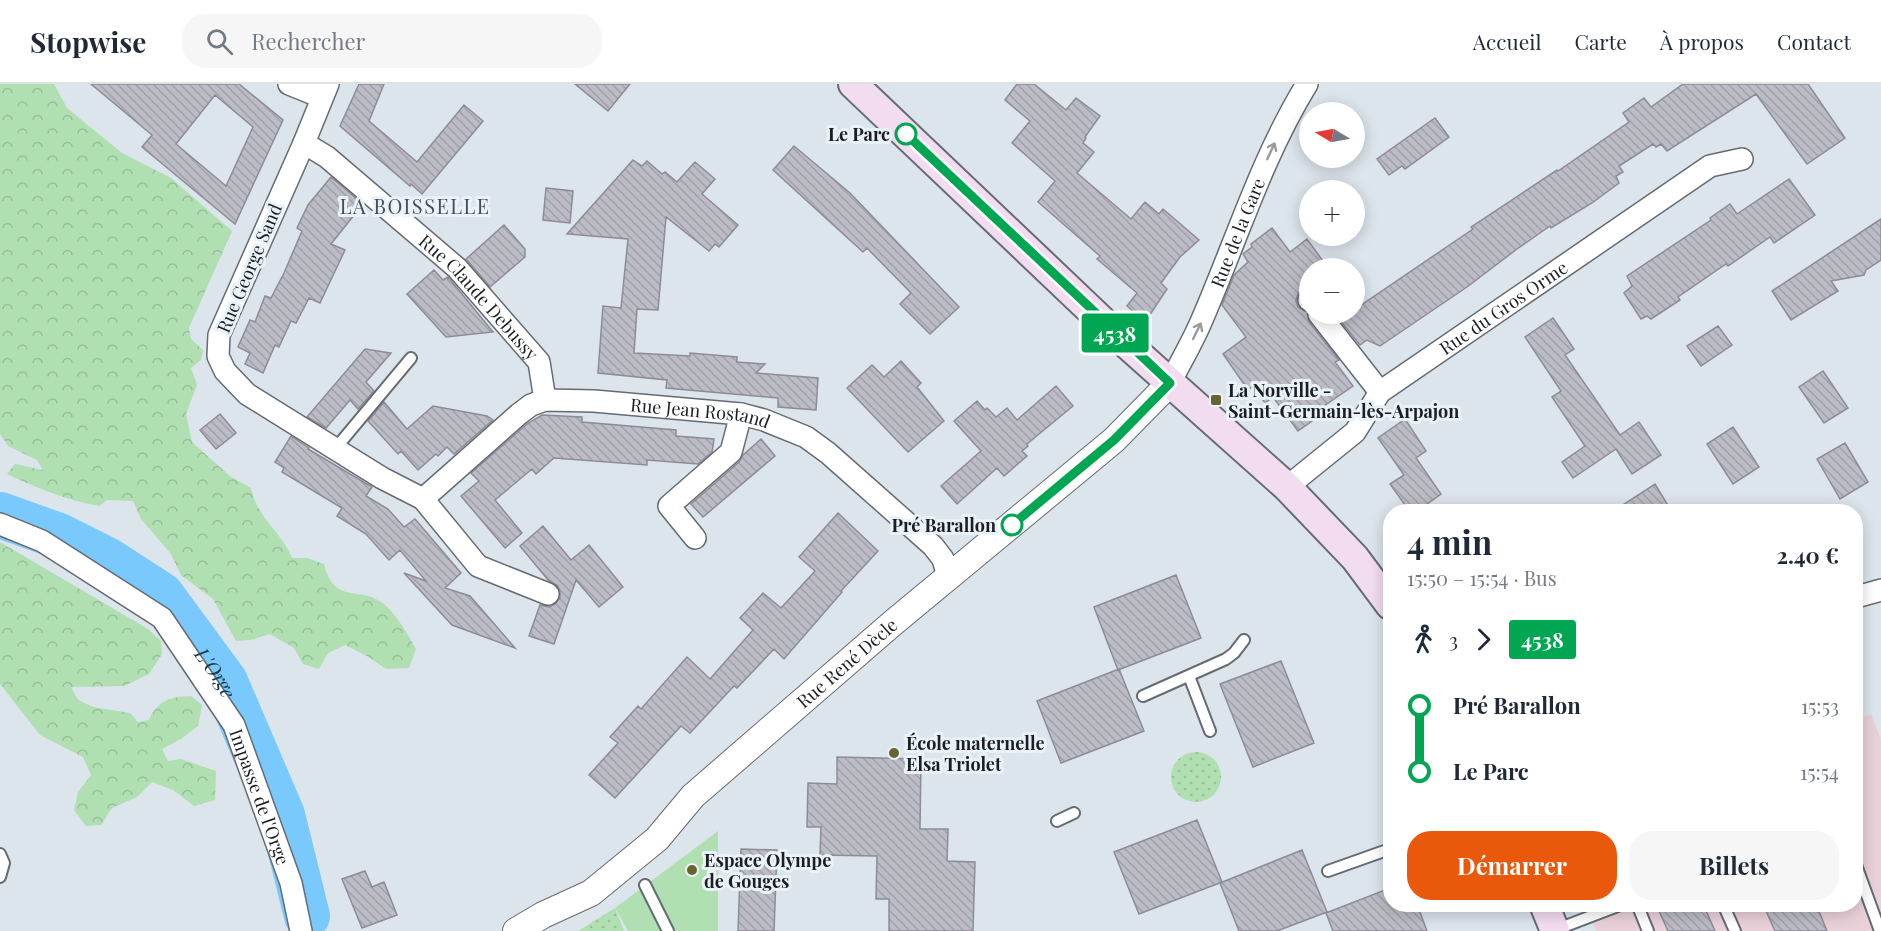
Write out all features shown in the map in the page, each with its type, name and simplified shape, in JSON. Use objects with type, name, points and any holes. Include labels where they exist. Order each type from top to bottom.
[{"type":"main road","points":[[854,84],[1170,383],[1287,487],[1355,558],[1383,596]]},
{"type":"main road","points":[[1547,912],[1555,931]]},
{"type":"street","points":[[289,84],[325,90]]},
{"type":"street","name":"Rue de la Gare","points":[[1170,383],[1201,323],[1288,114],[1307,84]]},
{"type":"street","name":"Rue George Sand","points":[[325,90],[219,335],[218,356],[225,371],[247,394],[334,449]]},
{"type":"street","name":"Rue Claude Debussy","points":[[304,143],[327,157],[457,268],[539,362],[545,400]]},
{"type":"street","name":"Rue du Gros Orme","points":[[1287,487],[1355,432],[1380,392],[1710,166],[1743,159]]},
{"type":"street","points":[[1327,324],[1380,392]]},
{"type":"street","name":"Rue René Dècle","points":[[516,931],[543,915],[591,893],[657,839],[693,796],[948,577],[1114,440],[1170,383]]},
{"type":"street","name":"Rue Jean Rostand","points":[[423,499],[519,414],[531,405],[545,400],[594,400],[741,414],[782,426],[806,437],[828,453],[933,546],[943,559],[948,577]]},
{"type":"street","points":[[695,538],[669,506],[731,452],[741,414]]},
{"type":"street","points":[[334,449],[423,499],[478,566],[548,594]]},
{"type":"street","name":"Impasse de l'Orge","points":[[0,524],[42,541],[162,618],[234,725],[291,883],[301,931]]},
{"type":"street","points":[[1863,595],[1881,590]]},
{"type":"lane","points":[[334,449],[411,358]]},
{"type":"lane","points":[[1143,696],[1226,659],[1240,647],[1244,640]]},
{"type":"lane","points":[[1189,675],[1210,731]]},
{"type":"lane","points":[[1057,821],[1074,813]]},
{"type":"lane","points":[[1328,871],[1383,851]]},
{"type":"lane","points":[[0,854],[4,863],[0,877]]},
{"type":"lane","points":[[1863,884],[1880,931]]},
{"type":"lane","points":[[645,885],[668,931]]},
{"type":"lane","points":[[1555,931],[1603,912]]},
{"type":"lane","points":[[1640,912],[1647,931]]},
{"type":"lane","points":[[1727,912],[1735,931]]},
{"type":"shaded area","points":[[1871,714],[1881,739],[1881,931],[1596,931],[1588,912],[1863,912],[1863,718]]},
{"type":"green space","points":[[0,84],[54,84],[67,108],[122,153],[171,178],[232,231],[189,328],[191,339],[203,350],[201,360],[191,368],[197,385],[186,414],[192,442],[231,477],[251,488],[264,517],[282,539],[292,558],[307,558],[324,564],[335,586],[342,591],[377,599],[390,610],[416,649],[409,668],[386,669],[345,645],[328,653],[319,669],[303,664],[294,648],[270,634],[251,640],[236,641],[213,599],[181,575],[171,554],[141,519],[133,501],[107,500],[99,506],[52,493],[7,474],[15,464],[43,470],[37,460],[8,446],[0,434]]},
{"type":"green space","points":[[0,542],[148,629],[161,641],[162,654],[149,674],[124,686],[71,687],[78,700],[93,707],[130,713],[138,722],[149,720],[156,708],[166,701],[191,696],[202,705],[198,726],[181,739],[162,749],[168,761],[181,759],[216,771],[215,800],[194,806],[173,790],[152,782],[137,797],[112,808],[101,825],[86,826],[74,810],[78,792],[91,775],[83,757],[40,735],[0,684]]},
{"type":"green space","points":[[1191,752],[1201,752],[1214,759],[1221,772],[1221,782],[1214,795],[1201,802],[1191,802],[1182,798],[1175,791],[1171,782],[1171,772],[1175,763],[1182,756]]},
{"type":"green space","name":"Espace Olympe de Gouges","points":[[718,831],[718,931],[628,931],[615,908]]},
{"type":"green space","points":[[615,908],[624,931],[578,931]]},
{"type":"building","points":[[91,84],[239,84],[283,120],[235,224],[142,147],[152,135]],"holes":[[[215,95],[253,127],[226,186],[176,144]]]},
{"type":"building","points":[[359,84],[384,84],[369,121],[417,162],[464,105],[483,121],[422,194],[340,126]]},
{"type":"building","points":[[575,84],[630,84],[608,111]]},
{"type":"building","points":[[1017,84],[1034,84],[1066,110],[1076,98],[1100,116],[1083,143],[1094,152],[1077,173],[1131,219],[1145,202],[1159,214],[1163,209],[1199,240],[1180,257],[1161,283],[1167,289],[1145,322],[1127,306],[1137,293],[1097,259],[1100,256],[1038,202],[1055,181],[1012,143],[1030,121],[1005,100]]},
{"type":"building","points":[[1683,84],[1808,84],[1845,138],[1807,164],[1756,94],[1667,151],[1661,144],[1656,147],[1653,144],[1619,166],[1623,172],[1616,176],[1619,183],[1592,203],[1551,228],[1550,226],[1467,287],[1380,346],[1367,340],[1360,345],[1343,324],[1365,324],[1365,303],[1473,229],[1471,227],[1629,122],[1623,113],[1644,98],[1651,107]]},
{"type":"building","points":[[1435,118],[1449,137],[1405,169],[1402,166],[1389,175],[1377,159]]},
{"type":"building","points":[[794,146],[850,193],[959,307],[930,334],[900,304],[911,293],[867,248],[863,252],[773,170]]},
{"type":"building","points":[[633,160],[642,166],[647,161],[662,174],[665,172],[677,182],[695,162],[715,179],[702,194],[738,225],[719,247],[715,244],[709,251],[666,217],[658,310],[637,309],[634,353],[690,356],[690,353],[737,357],[737,362],[765,364],[756,373],[818,378],[816,410],[778,407],[778,398],[666,388],[667,380],[598,373],[603,306],[621,308],[628,239],[567,234]]},
{"type":"building","points":[[331,177],[363,204],[331,244],[345,250],[320,303],[309,298],[296,323],[291,321],[279,347],[275,345],[263,373],[245,364],[250,353],[238,347],[250,320],[255,322],[265,296],[271,298],[284,273],[302,231],[297,228],[308,205]]},
{"type":"building","points":[[1789,179],[1815,215],[1774,243],[1770,237],[1728,266],[1726,264],[1678,297],[1680,300],[1651,319],[1647,316],[1641,319],[1624,293],[1632,286],[1627,276],[1711,220],[1710,218],[1730,204],[1737,214]]},
{"type":"building","points":[[546,188],[573,191],[570,223],[543,220]]},
{"type":"building","points":[[1881,219],[1881,260],[1866,270],[1864,275],[1831,281],[1838,291],[1791,320],[1772,291]]},
{"type":"building","points":[[504,225],[525,249],[525,257],[490,287],[466,259]]},
{"type":"building","points":[[1272,228],[1290,252],[1299,245],[1312,246],[1321,258],[1299,258],[1299,292],[1296,301],[1299,308],[1299,324],[1311,324],[1339,360],[1335,362],[1353,386],[1321,408],[1325,412],[1298,431],[1273,397],[1265,403],[1253,386],[1248,390],[1223,354],[1246,337],[1222,305],[1234,275],[1248,262],[1243,254],[1252,247],[1251,244]]},
{"type":"building","points":[[434,270],[443,280],[448,277],[493,332],[446,337],[407,294]]},
{"type":"building","points":[[1553,318],[1574,349],[1565,355],[1620,435],[1639,422],[1661,455],[1632,474],[1616,449],[1573,478],[1562,462],[1585,446],[1552,397],[1561,391],[1525,337]]},
{"type":"building","points":[[1718,326],[1732,345],[1701,366],[1687,346]]},
{"type":"building","points":[[365,349],[391,353],[366,382],[374,391],[358,409],[350,400],[326,428],[307,417]]},
{"type":"building","points":[[901,361],[921,383],[917,387],[944,421],[908,452],[847,388],[872,365],[884,377]]},
{"type":"building","points":[[1823,371],[1848,408],[1824,423],[1799,387]]},
{"type":"building","points":[[1056,386],[1073,406],[1027,444],[1028,446],[1022,451],[1027,456],[1004,476],[997,468],[957,504],[941,486],[981,451],[954,421],[977,401],[996,417],[1007,408],[1017,420]]},
{"type":"building","points":[[384,402],[407,429],[433,406],[487,416],[493,420],[454,454],[447,447],[418,470],[401,451],[398,454],[368,421]]},
{"type":"building","points":[[220,414],[236,433],[216,449],[200,430]]},
{"type":"building","points":[[542,415],[582,417],[582,422],[676,430],[676,436],[714,439],[712,452],[698,464],[647,460],[647,465],[554,458],[536,474],[532,469],[495,500],[522,533],[505,548],[461,496],[479,481],[471,473],[527,424]]},
{"type":"building","points":[[1405,419],[1426,451],[1416,458],[1441,494],[1427,504],[1404,504],[1390,484],[1404,475],[1378,438]]},
{"type":"building","points":[[1733,427],[1759,467],[1733,484],[1707,444]]},
{"type":"building","points":[[291,436],[308,449],[372,487],[366,496],[388,509],[404,527],[415,519],[461,573],[445,588],[470,596],[515,648],[452,625],[404,573],[426,581],[400,550],[389,560],[366,534],[337,516],[342,508],[282,472],[284,468],[275,462]]},
{"type":"building","points":[[761,439],[775,456],[703,517],[691,504],[739,462],[743,455]]},
{"type":"building","points":[[1845,443],[1868,482],[1840,499],[1817,459]]},
{"type":"building","points":[[1655,484],[1667,504],[1624,504]]},
{"type":"building","points":[[838,513],[878,551],[784,659],[774,649],[737,688],[734,686],[690,733],[681,726],[615,798],[589,775],[618,743],[610,737],[638,706],[641,709],[687,657],[710,679],[753,630],[740,618],[763,593],[781,608],[815,571],[799,557]]},
{"type":"building","points":[[543,526],[571,560],[589,545],[623,587],[599,607],[576,580],[554,644],[529,636],[540,605],[549,607],[560,598],[558,586],[548,580],[520,546]]},
{"type":"building","points":[[1176,575],[1201,638],[1118,670],[1094,607]]},
{"type":"building","points":[[1281,661],[1314,743],[1253,767],[1220,684]]},
{"type":"building","points":[[1119,669],[1144,731],[1061,763],[1037,701]]},
{"type":"building","points":[[837,757],[921,759],[920,829],[948,829],[947,861],[975,862],[973,931],[889,931],[889,899],[876,899],[877,856],[820,855],[821,827],[807,827],[808,783],[837,784]]},
{"type":"building","points":[[1197,820],[1222,882],[1139,914],[1114,852]]},
{"type":"building","points":[[741,849],[777,850],[774,931],[738,931]]},
{"type":"building","points":[[1302,850],[1327,912],[1277,931],[1239,931],[1220,883]]},
{"type":"building","points":[[365,871],[372,887],[384,882],[397,915],[362,928],[342,879]]},
{"type":"building","points":[[1383,891],[1383,912],[1420,912],[1427,931],[1333,931],[1326,913]]},
{"type":"building","points":[[1660,912],[1707,912],[1715,931],[1668,931]]},
{"type":"building","points":[[1767,912],[1819,912],[1827,931],[1775,931]]},
{"type":"waterway","name":"L'Orge","points":[[0,515],[59,536],[107,560],[161,595],[225,682],[282,815],[307,916]]},
{"type":"bus line","name":"4538","points":[[906,134],[1170,383],[1114,440],[1012,525]]},
{"type":"place","name":"Le Parc","points":[[906,134]]},
{"type":"place","name":"La Norville - Saint-Germain-lès-Arpajon","points":[[1216,400]]},
{"type":"place","name":"Pré Barallon","points":[[1012,525]]},
{"type":"place","name":"École maternelle Elsa Triolet","points":[[894,753]]},
{"type":"place","name":"Espace Olympe de Gouges","points":[[692,870]]},
{"type":"district","name":"LA BOISSELLE","points":[[415,205]]}]
